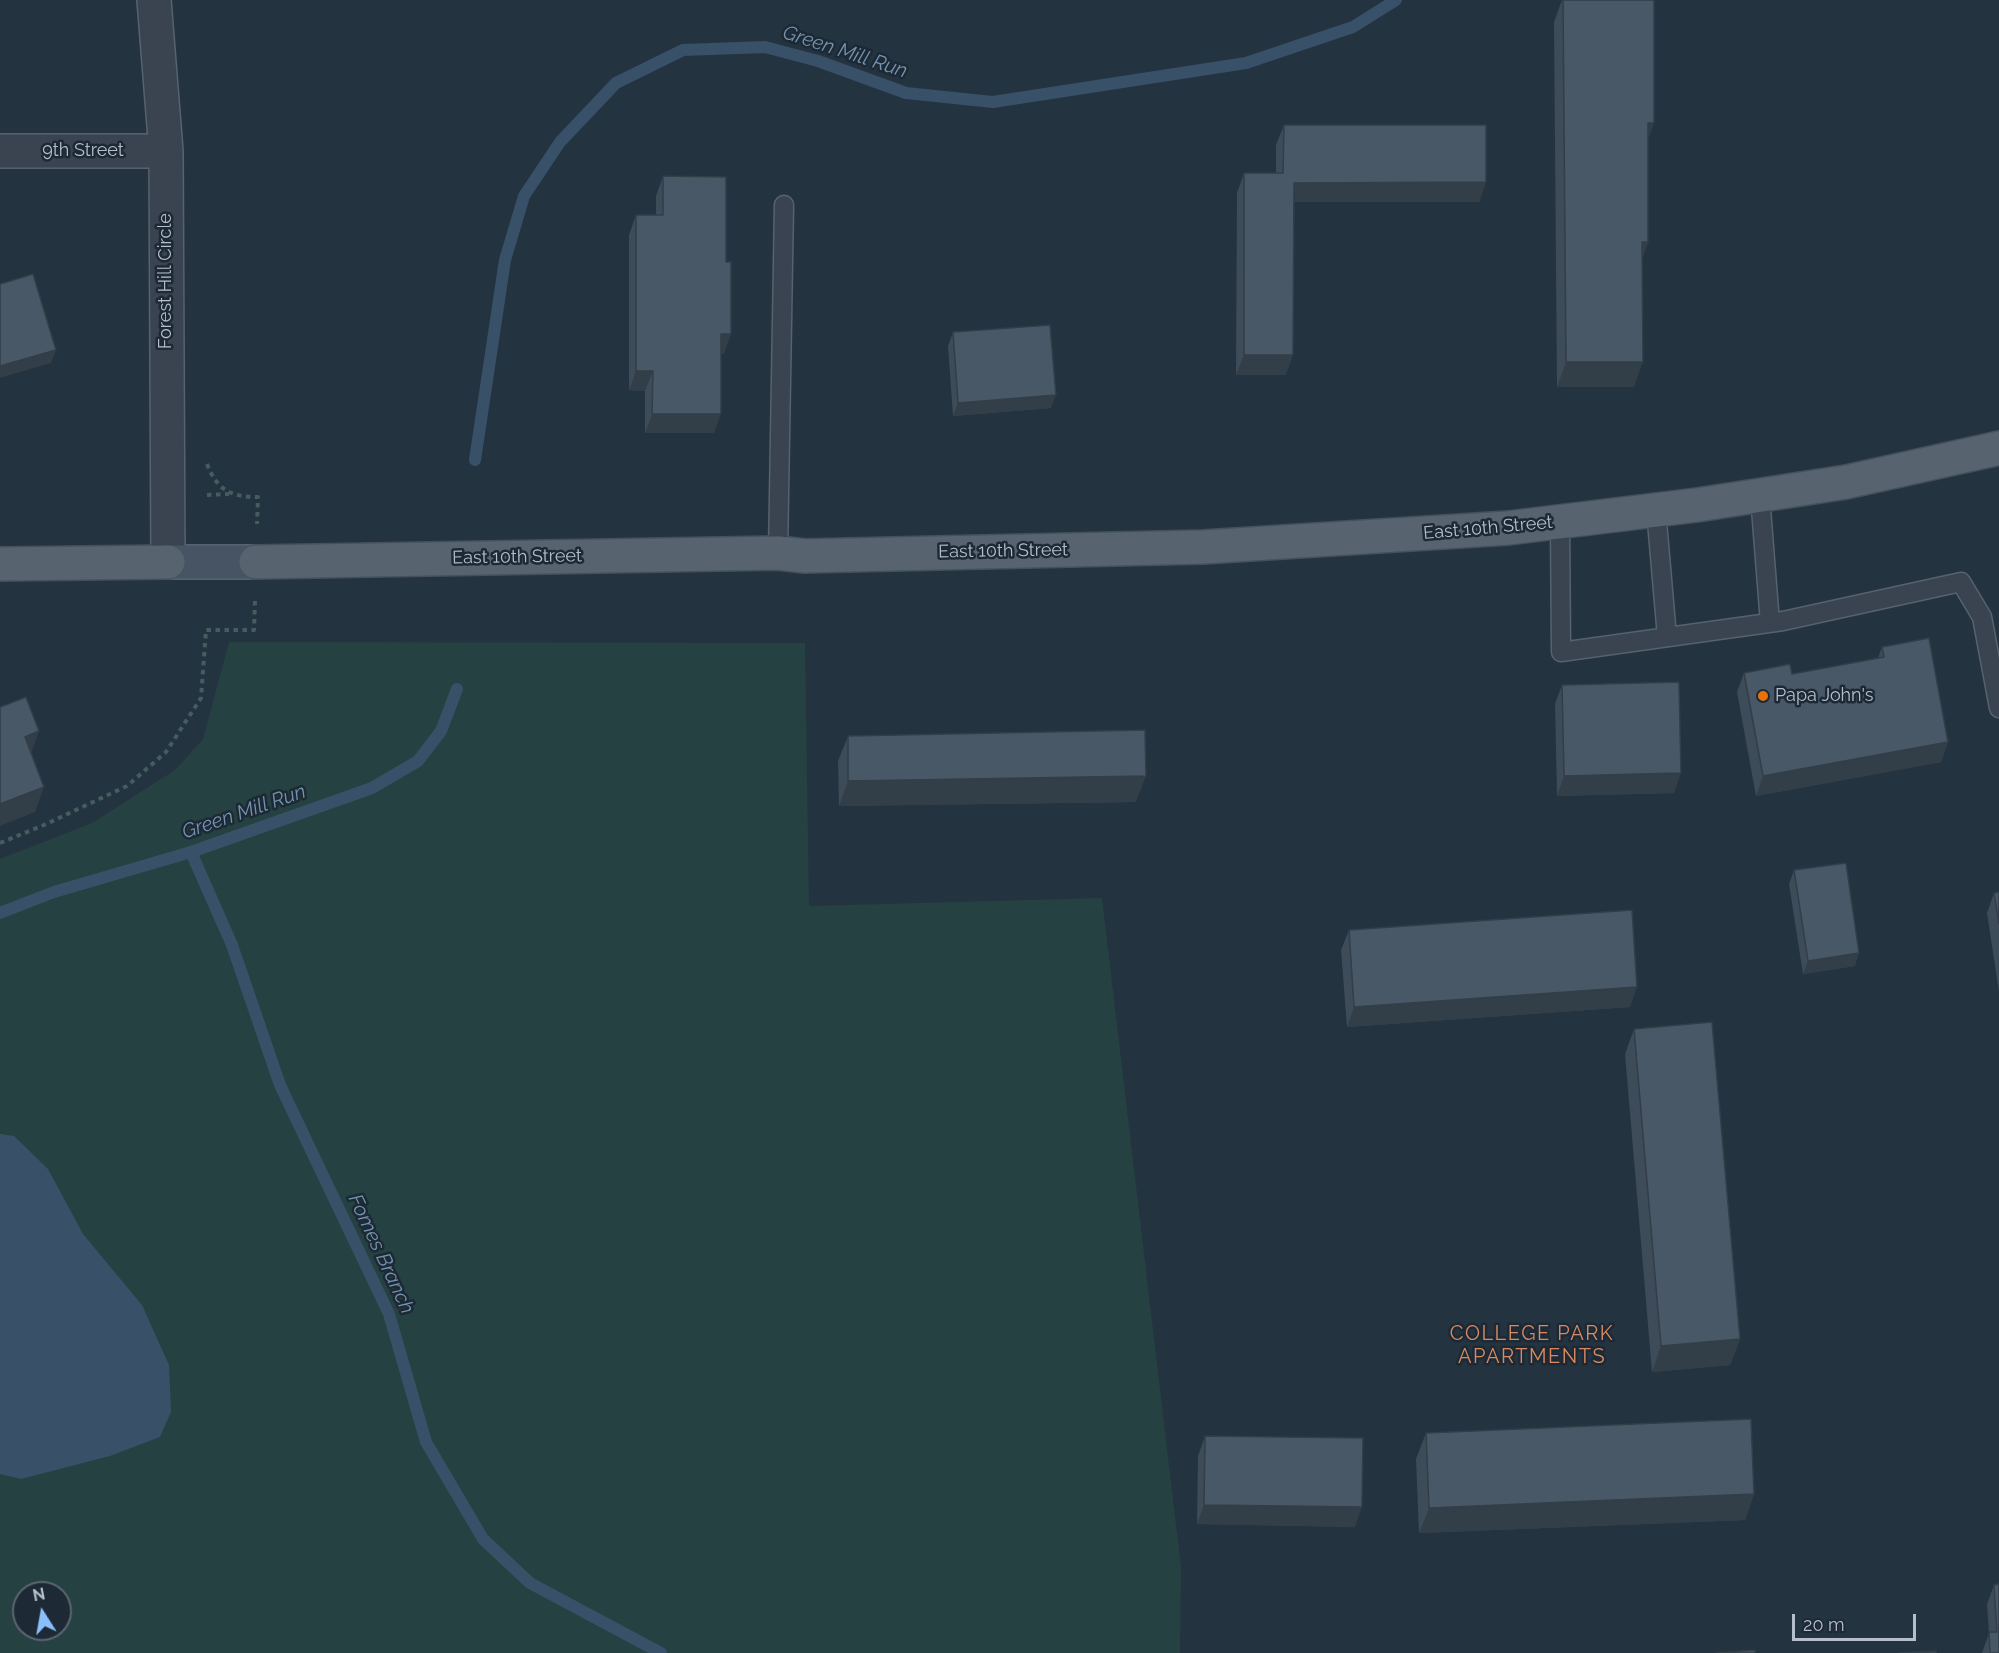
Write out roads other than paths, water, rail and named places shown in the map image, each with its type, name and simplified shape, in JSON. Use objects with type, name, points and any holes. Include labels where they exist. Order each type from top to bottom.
[{"type":"main road","name":"East 10th Street","points":[[0,564],[778,553],[805,556],[1203,546],[1508,528],[1560,522],[1760,496],[1846,482],[1999,448]]},
{"type":"street","name":"Forest Hill Circle","points":[[154,0],[166,151],[168,562]]},
{"type":"street","name":"9th Street","points":[[0,151],[166,151]]},
{"type":"lane","points":[[778,553],[784,205]]},
{"type":"lane","points":[[1760,496],[1770,623]]},
{"type":"lane","points":[[1656,510],[1667,637]]},
{"type":"lane","points":[[1560,522],[1561,652],[1770,623],[1961,582],[1982,617],[1999,708]]},
{"type":"water","points":[[0,1134],[14,1136],[48,1169],[83,1234],[142,1305],[169,1365],[171,1412],[160,1437],[110,1456],[21,1479],[0,1474]]},
{"type":"waterway","name":"Green Mill Run","points":[[475,460],[505,260],[524,196],[560,142],[616,83],[683,50],[765,47],[818,61],[906,93],[993,102],[1246,63],[1353,27],[1396,0]]},
{"type":"waterway","name":"Green Mill Run","points":[[0,913],[54,892],[191,852],[372,788],[418,761],[441,731],[457,689]]},
{"type":"waterway","name":"Fomes Branch","points":[[191,852],[232,945],[280,1085],[389,1314],[426,1442],[483,1539],[530,1583],[661,1653]]},
{"type":"place","name":"Papa John's","points":[[1763,696]]},
{"type":"district","name":"COLLEGE PARK APARTMENTS","points":[[1532,1346]]}]
